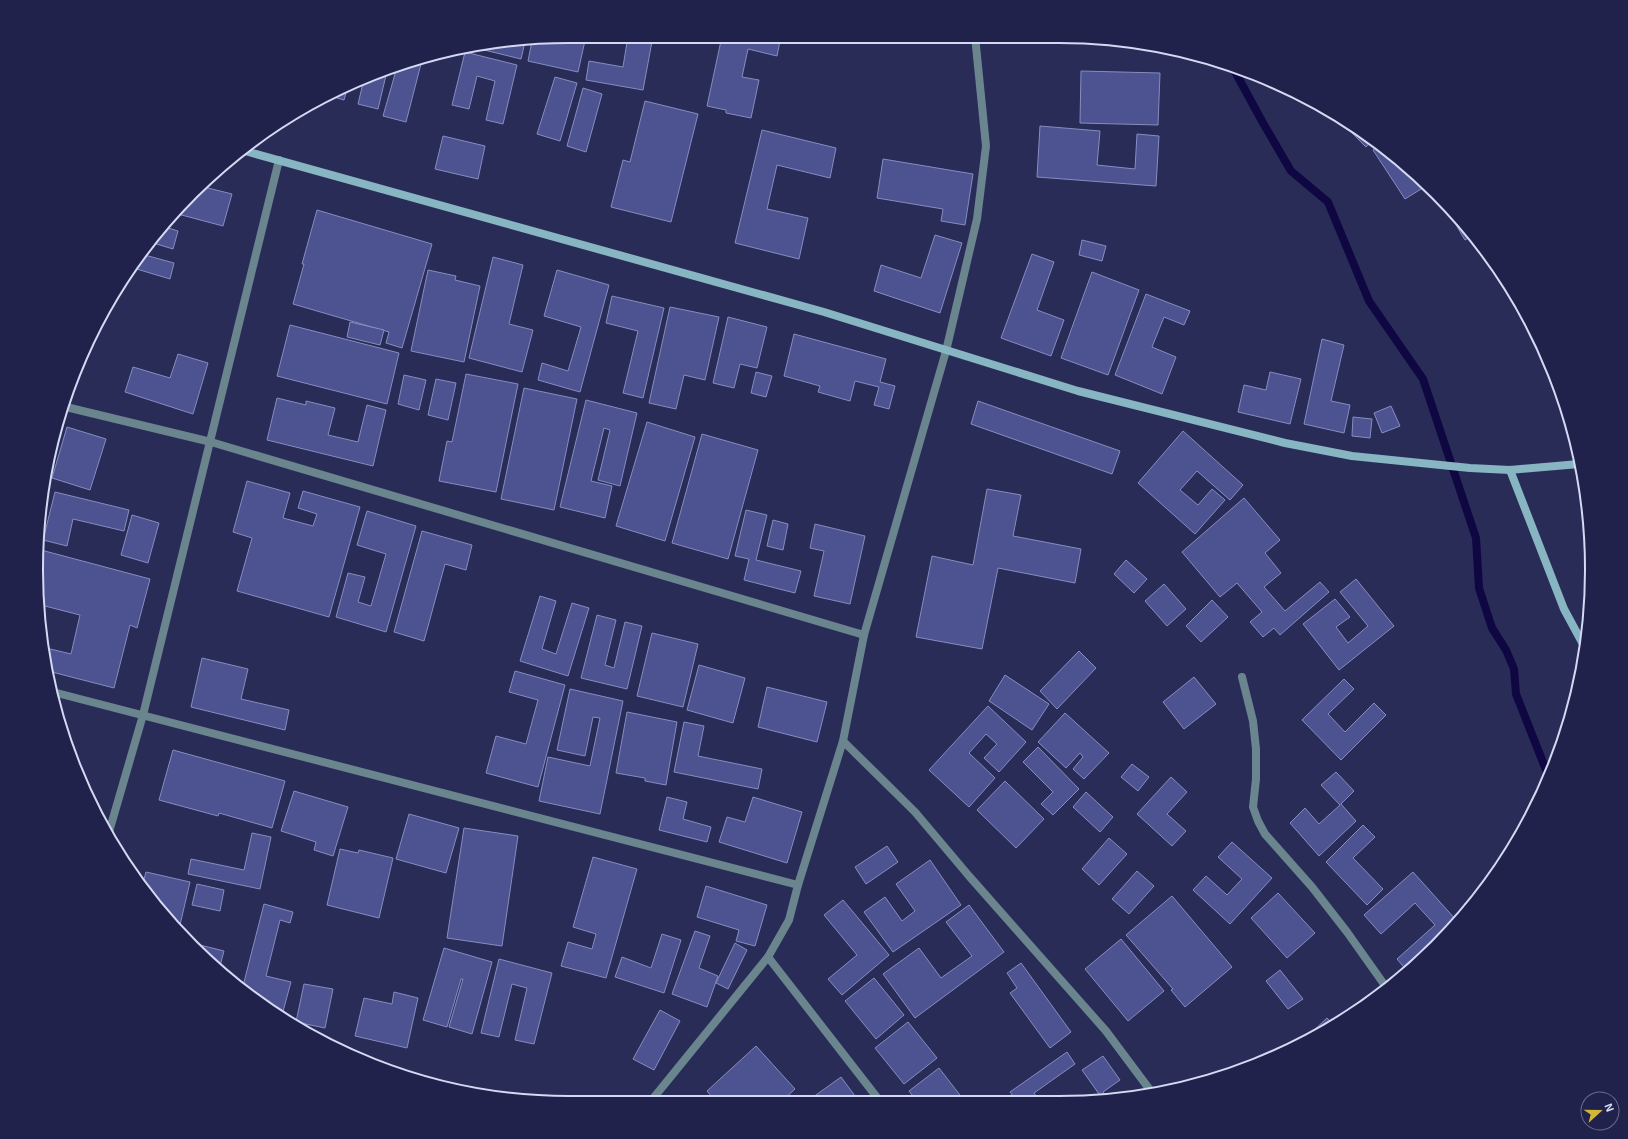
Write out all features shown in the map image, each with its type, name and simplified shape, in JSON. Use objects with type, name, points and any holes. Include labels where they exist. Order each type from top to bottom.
[{"type":"street","points":[[655,1096],[768,957],[789,920],[798,885],[844,741],[864,634],[946,351],[977,219],[986,146],[976,43]]},
{"type":"street","points":[[249,152],[824,312],[1078,391],[1285,443],[1352,456],[1470,468],[1510,470],[1574,464]]},
{"type":"street","points":[[111,827],[143,715],[279,160]]},
{"type":"street","points":[[69,408],[211,442],[864,634]]},
{"type":"street","points":[[1510,470],[1564,609],[1580,638]]},
{"type":"street","points":[[1242,677],[1253,721],[1256,749],[1256,779],[1253,807],[1258,822],[1265,834],[1312,887],[1383,983]]},
{"type":"street","points":[[58,693],[798,885]]},
{"type":"street","points":[[844,741],[915,812],[974,882],[1106,1031],[1148,1088]]},
{"type":"street","points":[[768,957],[876,1096]]},
{"type":"building","points":[[584,43],[578,72],[528,61],[531,44]]},
{"type":"building","points":[[627,43],[652,43],[643,90],[586,80],[589,61],[623,67]]},
{"type":"building","points":[[720,43],[780,43],[777,56],[748,49],[742,77],[759,80],[751,118],[726,113],[726,110],[707,106]]},
{"type":"building","points":[[524,45],[521,59],[485,50]]},
{"type":"building","points":[[468,53],[517,65],[503,124],[486,120],[495,81],[477,76],[469,109],[452,105],[465,54]]},
{"type":"building","points":[[421,65],[406,122],[383,116],[395,73]]},
{"type":"building","points":[[1081,71],[1160,73],[1158,125],[1080,123]]},
{"type":"building","points":[[386,76],[378,109],[358,104],[362,86]]},
{"type":"building","points":[[555,77],[577,83],[560,141],[537,134]]},
{"type":"building","points":[[583,88],[602,94],[586,152],[567,146]]},
{"type":"building","points":[[346,93],[344,100],[336,98]]},
{"type":"building","points":[[645,101],[698,114],[671,222],[611,207],[623,160],[630,162]]},
{"type":"building","points":[[1040,126],[1100,131],[1097,165],[1135,169],[1137,134],[1159,136],[1156,186],[1037,177]]},
{"type":"building","points":[[762,130],[836,148],[830,178],[777,165],[767,209],[808,218],[799,259],[735,243]]},
{"type":"building","points":[[1351,132],[1368,144],[1366,147]]},
{"type":"building","points":[[443,136],[485,146],[478,179],[435,169]]},
{"type":"building","points":[[1375,149],[1379,152],[1422,189],[1405,199],[1373,150]]},
{"type":"building","points":[[883,159],[973,174],[965,225],[941,221],[943,209],[877,198]]},
{"type":"building","points":[[207,188],[232,194],[223,226],[181,215]]},
{"type":"building","points":[[317,210],[432,244],[402,348],[386,343],[389,332],[293,304]]},
{"type":"building","points":[[1455,223],[1468,239],[1465,240]]},
{"type":"building","points":[[169,228],[178,231],[173,249],[156,244]]},
{"type":"building","points":[[935,235],[962,243],[940,313],[874,291],[881,265],[921,278]]},
{"type":"building","points":[[1082,240],[1106,246],[1102,261],[1079,255]]},
{"type":"building","points":[[1032,254],[1054,262],[1037,310],[1064,320],[1051,356],[1001,338]]},
{"type":"building","points":[[147,256],[174,263],[170,279],[138,269]]},
{"type":"building","points":[[493,257],[523,265],[509,324],[533,330],[522,372],[469,358]]},
{"type":"building","points":[[428,270],[456,276],[455,280],[480,286],[464,362],[411,351]]},
{"type":"building","points":[[557,270],[609,285],[580,392],[538,380],[542,363],[568,371],[581,327],[544,316]]},
{"type":"building","points":[[1092,272],[1139,290],[1108,375],[1061,358]]},
{"type":"building","points":[[1146,294],[1190,311],[1184,325],[1164,317],[1152,347],[1176,357],[1162,394],[1115,375]]},
{"type":"building","points":[[612,296],[664,308],[643,398],[623,393],[638,331],[606,323]]},
{"type":"building","points":[[670,307],[719,317],[705,380],[684,375],[676,409],[649,403]]},
{"type":"building","points":[[728,317],[767,327],[757,368],[740,364],[734,388],[713,383]]},
{"type":"building","points":[[350,322],[384,330],[380,345],[347,337]]},
{"type":"building","points":[[290,325],[399,353],[387,404],[277,376]]},
{"type":"building","points":[[794,334],[886,359],[880,382],[895,386],[889,409],[874,405],[879,387],[855,381],[850,401],[818,392],[820,386],[784,376]]},
{"type":"building","points":[[1322,339],[1344,345],[1331,401],[1350,405],[1344,433],[1304,424]]},
{"type":"building","points":[[178,354],[208,363],[193,414],[125,392],[133,367],[170,378]]},
{"type":"building","points":[[756,372],[772,376],[766,397],[751,393]]},
{"type":"building","points":[[1270,372],[1301,379],[1290,424],[1238,412],[1244,385],[1266,390]]},
{"type":"building","points":[[466,374],[518,384],[496,492],[439,481],[447,441],[452,442]]},
{"type":"building","points":[[404,375],[426,380],[419,410],[398,404]]},
{"type":"building","points":[[436,379],[456,383],[448,420],[428,415]]},
{"type":"building","points":[[524,388],[577,399],[554,510],[501,499]]},
{"type":"building","points":[[277,398],[306,405],[306,401],[335,408],[328,435],[358,442],[367,405],[386,410],[373,466],[267,440]]},
{"type":"building","points":[[586,400],[637,413],[620,486],[598,480],[610,430],[604,428],[591,481],[612,486],[605,518],[560,507]]},
{"type":"building","points":[[978,401],[1120,451],[1112,474],[971,424]]},
{"type":"building","points":[[1391,406],[1400,426],[1382,433],[1374,413]]},
{"type":"building","points":[[1353,417],[1372,419],[1370,438],[1352,436]]},
{"type":"building","points":[[647,422],[695,437],[665,541],[616,526]]},
{"type":"building","points":[[67,427],[106,439],[90,490],[52,478]]},
{"type":"building","points":[[1183,431],[1243,485],[1230,500],[1197,471],[1180,490],[1198,505],[1212,489],[1225,500],[1195,534],[1138,483]]},
{"type":"building","points":[[702,434],[758,450],[728,559],[672,543]]},
{"type":"building","points":[[247,481],[290,493],[283,518],[313,526],[317,514],[298,508],[303,491],[360,507],[329,617],[237,591],[252,538],[233,532]]},
{"type":"building","points":[[987,489],[1021,495],[1013,536],[1081,549],[1075,583],[998,568],[982,649],[916,637],[932,556],[973,565]]},
{"type":"building","points":[[55,492],[129,510],[124,531],[73,519],[67,546],[44,540]]},
{"type":"building","points":[[1244,498],[1280,540],[1265,553],[1281,573],[1264,587],[1285,611],[1320,582],[1329,592],[1280,635],[1274,628],[1263,637],[1250,622],[1262,612],[1237,583],[1220,597],[1182,552]]},
{"type":"building","points":[[746,510],[767,515],[756,560],[801,571],[795,593],[744,580],[749,559],[735,556]]},
{"type":"building","points":[[367,511],[416,526],[386,632],[336,617],[348,573],[365,577],[358,602],[371,606],[386,554],[357,545]]},
{"type":"building","points":[[132,515],[159,523],[148,563],[121,555]]},
{"type":"building","points":[[773,520],[788,524],[783,550],[767,546]]},
{"type":"building","points":[[815,524],[865,536],[850,604],[814,596],[824,551],[810,548]]},
{"type":"building","points":[[422,531],[472,545],[466,570],[445,564],[424,641],[394,632]]},
{"type":"building","points":[[44,551],[150,579],[137,628],[130,625],[114,688],[53,672],[50,649],[71,654],[80,615],[44,606]]},
{"type":"building","points":[[1126,560],[1147,579],[1134,593],[1114,574]]},
{"type":"building","points":[[1356,579],[1394,626],[1339,670],[1303,624],[1335,599],[1350,617],[1336,627],[1348,643],[1368,626],[1340,592]]},
{"type":"building","points":[[1164,584],[1186,609],[1167,626],[1145,601]]},
{"type":"building","points":[[540,596],[556,601],[542,649],[556,654],[572,603],[589,608],[568,676],[520,661]]},
{"type":"building","points":[[1212,600],[1228,617],[1201,642],[1186,626]]},
{"type":"building","points":[[597,615],[616,620],[605,665],[614,668],[625,622],[642,626],[627,689],[581,678]]},
{"type":"building","points":[[652,633],[698,644],[683,707],[637,696]]},
{"type":"building","points":[[1079,651],[1096,668],[1057,709],[1040,691]]},
{"type":"building","points":[[202,658],[248,669],[241,699],[289,710],[285,730],[191,707]]},
{"type":"building","points":[[699,665],[745,678],[733,723],[687,710]]},
{"type":"building","points":[[515,671],[565,685],[538,787],[486,773],[496,736],[526,744],[538,700],[509,692]]},
{"type":"building","points":[[1005,675],[1049,704],[1032,730],[989,701]]},
{"type":"building","points":[[1194,677],[1216,704],[1184,729],[1163,702]]},
{"type":"building","points":[[1344,679],[1354,689],[1328,714],[1345,732],[1374,703],[1386,715],[1341,760],[1302,720]]},
{"type":"building","points":[[767,687],[827,702],[817,742],[758,727]]},
{"type":"building","points":[[570,689],[623,701],[600,814],[539,801],[548,757],[590,766],[600,718],[593,717],[585,756],[557,750]]},
{"type":"building","points":[[988,706],[1026,742],[999,772],[984,758],[997,744],[986,734],[969,753],[995,778],[969,807],[929,770]]},
{"type":"building","points":[[627,712],[677,722],[666,785],[645,781],[645,778],[616,773]]},
{"type":"building","points":[[1065,713],[1109,753],[1084,779],[1073,769],[1083,757],[1080,753],[1066,768],[1038,742]]},
{"type":"building","points":[[684,722],[704,726],[698,756],[762,769],[758,789],[674,772]]},
{"type":"building","points":[[1038,747],[1079,789],[1053,815],[1041,804],[1053,792],[1023,762]]},
{"type":"building","points":[[173,750],[285,781],[272,828],[219,813],[218,816],[159,800]]},
{"type":"building","points":[[1132,764],[1149,777],[1138,791],[1121,777]]},
{"type":"building","points":[[1336,772],[1354,791],[1341,804],[1356,821],[1319,856],[1290,823],[1305,808],[1319,824],[1340,805],[1321,785]]},
{"type":"building","points":[[1171,777],[1187,792],[1167,814],[1186,831],[1172,846],[1137,814]]},
{"type":"building","points":[[1005,781],[1044,819],[1016,848],[977,810]]},
{"type":"building","points":[[294,791],[348,807],[333,856],[314,850],[316,842],[281,831]]},
{"type":"building","points":[[1086,792],[1113,817],[1100,832],[1073,807]]},
{"type":"building","points":[[667,797],[687,802],[683,819],[711,827],[707,842],[659,830]]},
{"type":"building","points":[[753,797],[802,812],[787,863],[719,842],[727,817],[745,822]]},
{"type":"building","points":[[409,814],[459,828],[446,873],[396,859]]},
{"type":"building","points":[[1363,825],[1375,837],[1353,858],[1383,889],[1367,905],[1326,862]]},
{"type":"building","points":[[464,828],[518,836],[502,946],[447,938]]},
{"type":"building","points":[[252,833],[271,837],[260,889],[188,874],[191,859],[244,870]]},
{"type":"building","points":[[1109,838],[1127,854],[1099,885],[1082,869]]},
{"type":"building","points":[[1232,842],[1272,878],[1230,924],[1193,890],[1206,876],[1227,895],[1242,879],[1218,857]]},
{"type":"building","points":[[887,846],[898,862],[866,884],[855,867]]},
{"type":"building","points":[[340,849],[358,853],[359,850],[393,858],[379,918],[327,905]]},
{"type":"building","points":[[593,857],[637,869],[606,978],[561,966],[568,942],[592,949],[596,934],[573,927]]},
{"type":"building","points":[[930,860],[961,905],[893,952],[864,912],[885,897],[902,921],[915,911],[896,884]]},
{"type":"building","points":[[1137,871],[1154,886],[1129,914],[1112,899]]},
{"type":"building","points":[[146,872],[190,882],[180,924],[152,890],[144,879]]},
{"type":"building","points":[[1413,872],[1454,917],[1431,942],[1404,967],[1397,959],[1435,925],[1415,903],[1381,934],[1364,915]]},
{"type":"building","points":[[197,884],[224,890],[220,911],[192,905]]},
{"type":"building","points":[[706,886],[767,905],[755,946],[736,941],[739,930],[697,917]]},
{"type":"building","points":[[1278,893],[1315,933],[1287,958],[1251,918]]},
{"type":"building","points":[[1172,896],[1232,967],[1185,1007],[1171,990],[1173,989],[1126,935]]},
{"type":"building","points":[[843,900],[889,955],[842,995],[828,979],[857,955],[824,915]]},
{"type":"building","points":[[264,904],[293,912],[290,923],[280,920],[266,976],[291,982],[283,1011],[244,983]]},
{"type":"building","points":[[969,905],[1004,952],[915,1018],[883,974],[919,948],[941,978],[972,956],[946,922]]},
{"type":"building","points":[[695,931],[710,936],[699,968],[718,976],[707,1007],[672,994]]},
{"type":"building","points":[[662,934],[681,940],[664,993],[615,977],[622,957],[651,968]]},
{"type":"building","points":[[1121,939],[1164,991],[1128,1021],[1085,969]]},
{"type":"building","points":[[735,943],[747,950],[728,989],[716,983]]},
{"type":"building","points":[[200,945],[224,951],[221,964]]},
{"type":"building","points":[[444,948],[492,962],[472,1034],[449,1027],[463,979],[461,979],[447,1027],[423,1020]]},
{"type":"building","points":[[499,959],[552,973],[534,1044],[515,1040],[527,988],[512,984],[499,1037],[481,1033]]},
{"type":"building","points":[[1021,963],[1071,1032],[1050,1048],[1010,993],[1017,988],[1007,973]]},
{"type":"building","points":[[1280,970],[1303,999],[1288,1009],[1266,981]]},
{"type":"building","points":[[874,978],[904,1015],[876,1039],[845,1001]]},
{"type":"building","points":[[304,984],[333,989],[325,1028],[304,1024],[297,1019]]},
{"type":"building","points":[[394,992],[418,998],[407,1048],[355,1036],[364,998],[392,1004]]},
{"type":"building","points":[[660,1010],[680,1021],[654,1070],[633,1059]]},
{"type":"building","points":[[1327,1018],[1329,1020],[1322,1025],[1316,1028]]},
{"type":"building","points":[[908,1022],[937,1058],[904,1084],[875,1048]]},
{"type":"building","points":[[756,1046],[795,1089],[787,1096],[711,1096],[707,1091]]},
{"type":"building","points":[[1067,1052],[1075,1064],[1034,1093],[1036,1096],[1013,1096],[1010,1092]]},
{"type":"building","points":[[1103,1056],[1120,1080],[1103,1092],[1104,1094],[1099,1094],[1082,1070]]},
{"type":"building","points":[[939,1068],[961,1096],[913,1096],[909,1091]]},
{"type":"building","points":[[841,1077],[855,1096],[815,1096]]},
{"type":"waterway","points":[[1236,74],[1291,171],[1328,202],[1369,301],[1423,379],[1476,538],[1479,588],[1492,628],[1506,650],[1514,669],[1516,694],[1546,769]]}]
